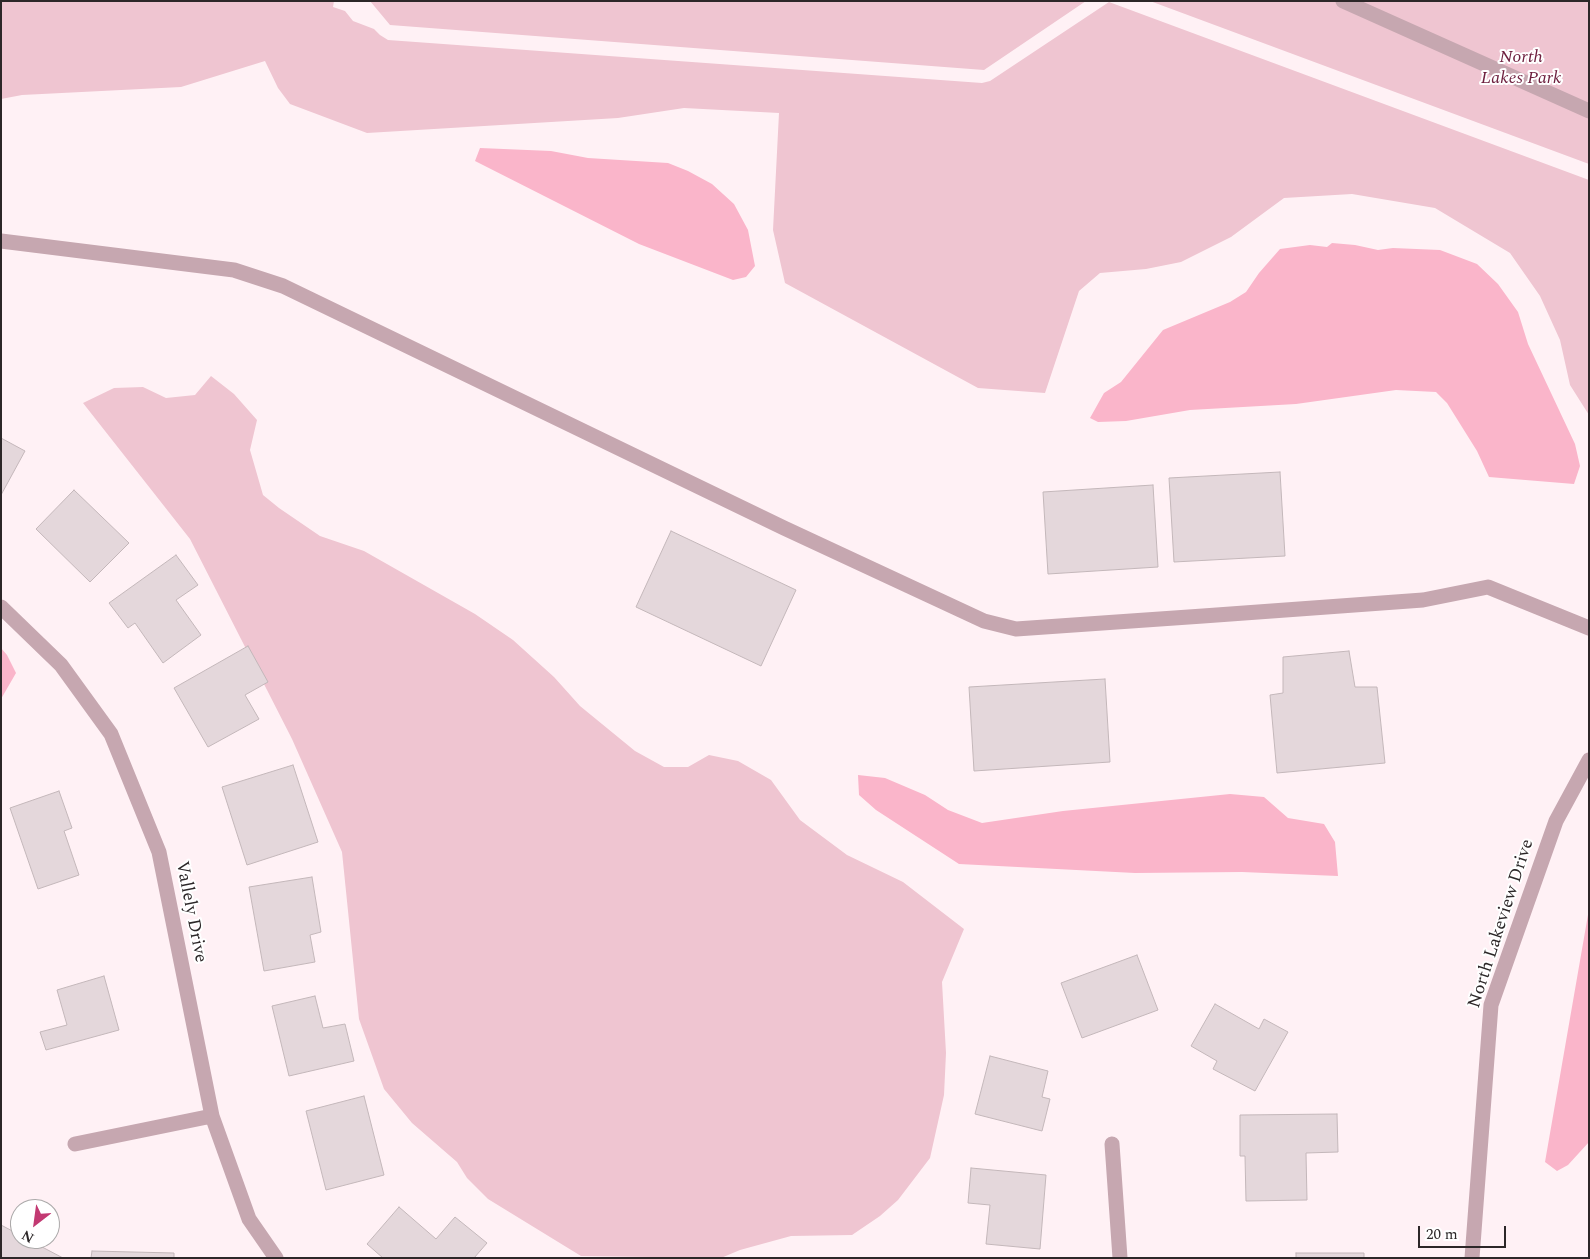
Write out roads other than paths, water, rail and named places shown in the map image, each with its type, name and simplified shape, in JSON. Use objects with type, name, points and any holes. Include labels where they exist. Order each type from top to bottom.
[{"type":"street","points":[[1343,1],[1589,112]]},
{"type":"street","points":[[1,241],[234,270],[284,286],[775,523],[984,621],[1016,629],[1423,600],[1488,587],[1589,628]]},
{"type":"street","name":"Vallely Drive","points":[[1,607],[61,665],[111,734],[115,743],[159,852],[212,1116],[249,1219],[276,1258]]},
{"type":"street","name":"North Lakeview Drive","points":[[1472,1258],[1491,1005],[1556,821],[1589,760]]},
{"type":"street","points":[[75,1144],[212,1116]]},
{"type":"street","points":[[1112,1144],[1120,1258]]},
{"type":"park label","name":"North Lakes Park","points":[[1521,68]]}]
